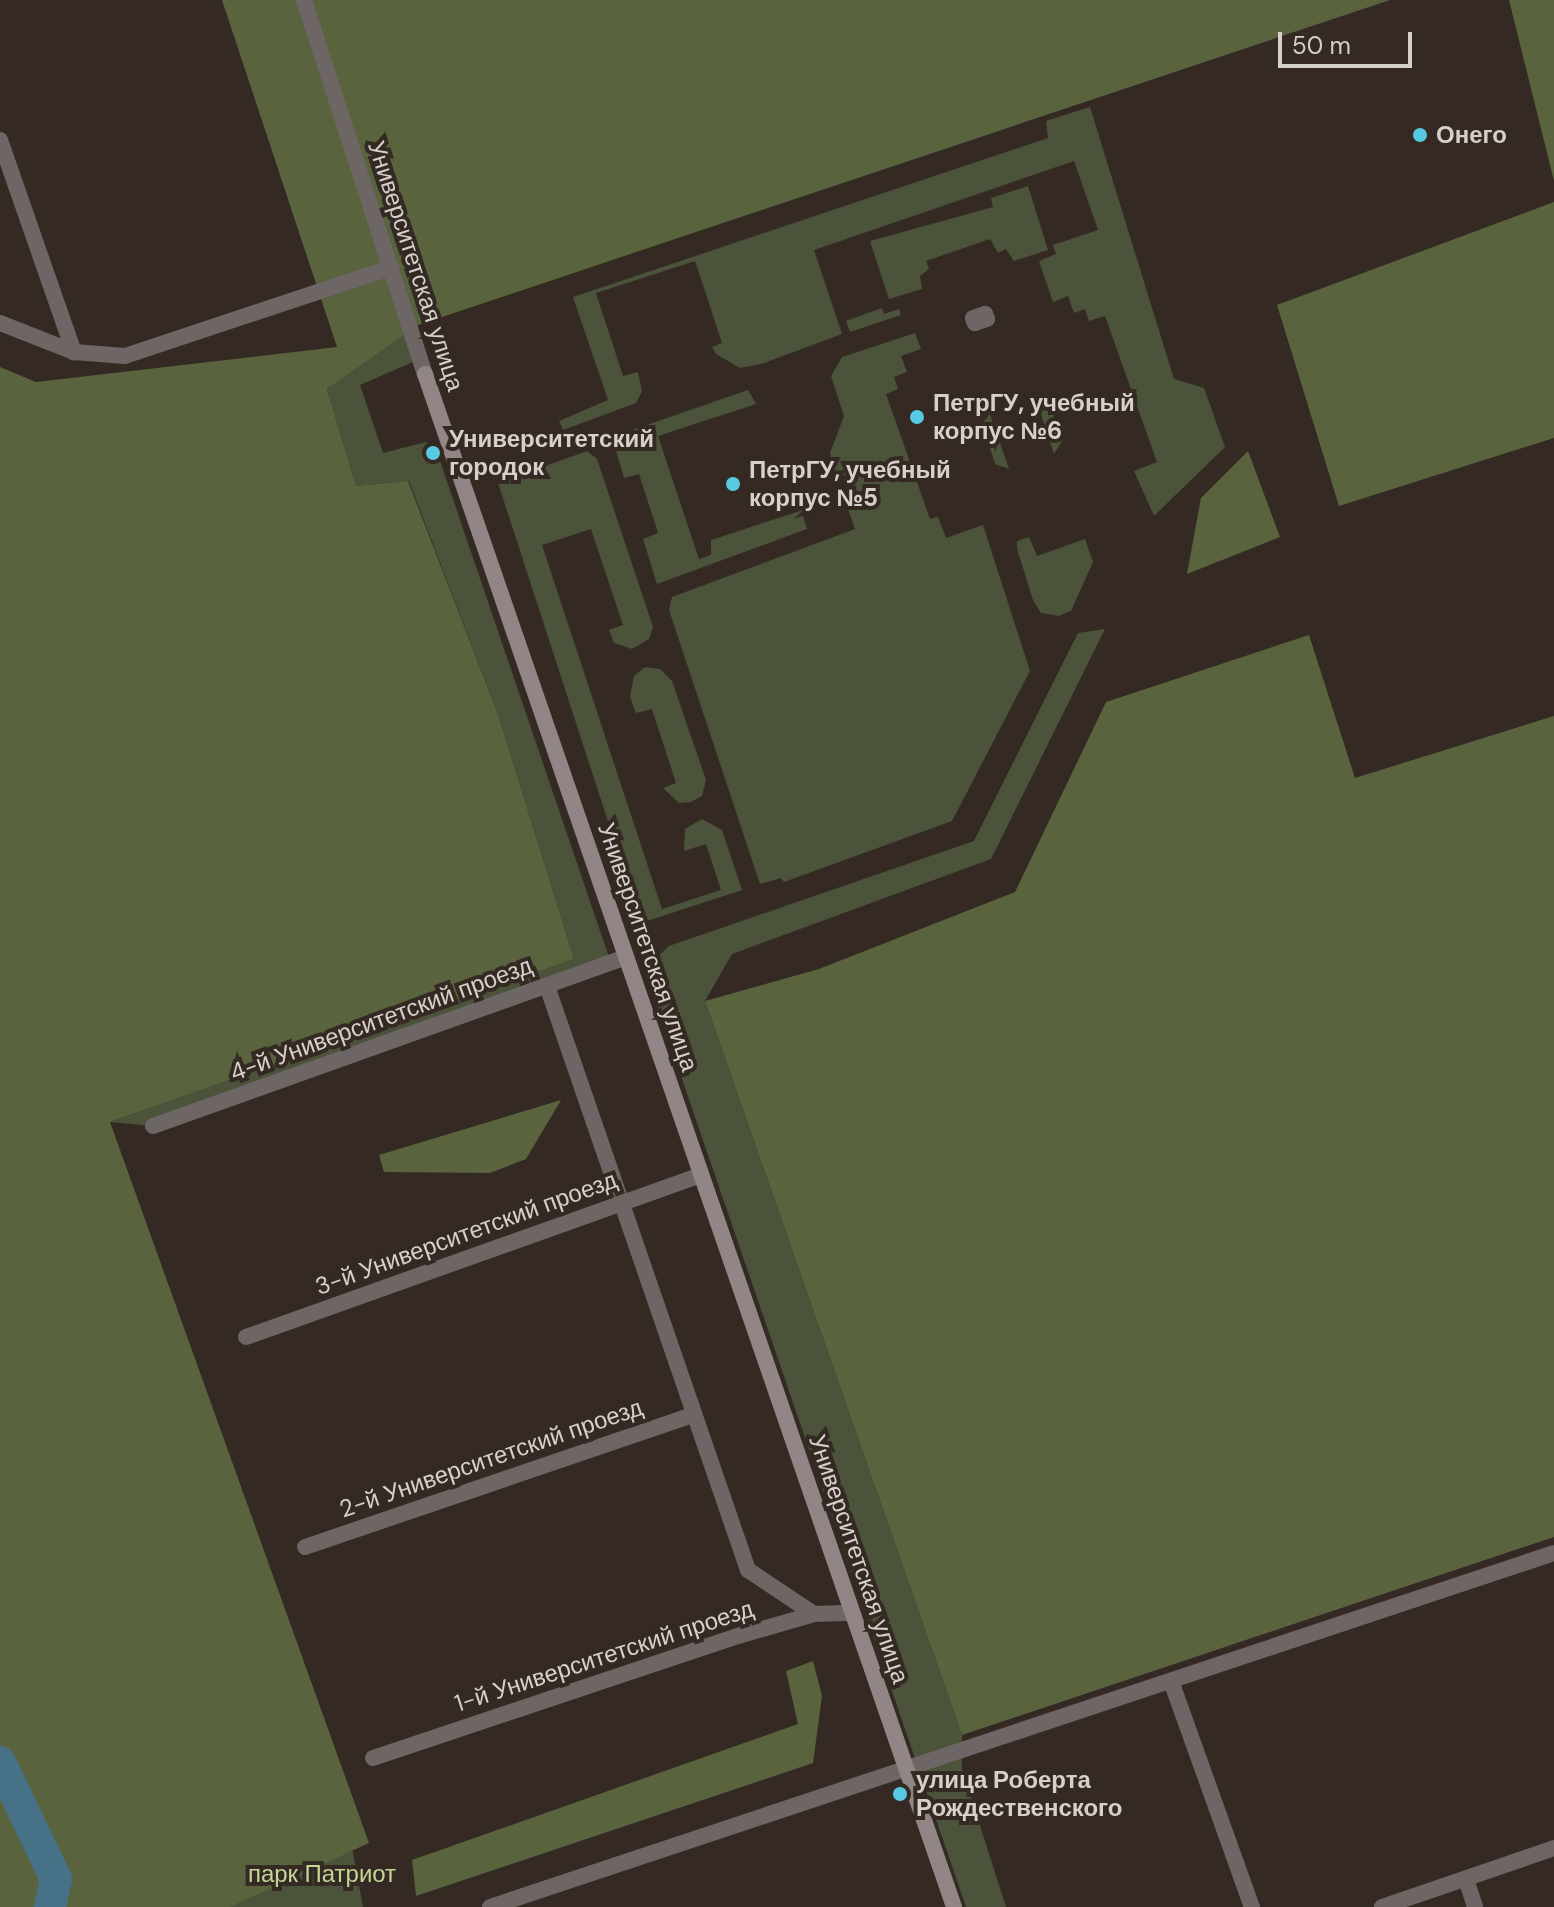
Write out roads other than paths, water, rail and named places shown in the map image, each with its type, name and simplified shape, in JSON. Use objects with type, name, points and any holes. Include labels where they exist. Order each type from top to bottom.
[{"type":"street","name":"Университетская улица","points":[[304,0],[425,374],[954,1907]]},
{"type":"street","points":[[0,140],[74,352]]},
{"type":"street","points":[[0,323],[74,352],[125,356],[392,267]]},
{"type":"street","name":"4-й Университетский проезд","points":[[153,1126],[626,957]]},
{"type":"street","points":[[547,986],[625,1202],[692,1415],[748,1570],[814,1614]]},
{"type":"street","name":"3-й Университетский проезд","points":[[246,1337],[701,1175]]},
{"type":"street","name":"2-й Университетский проезд","points":[[305,1547],[692,1415]]},
{"type":"street","points":[[490,1907],[1554,1553]]},
{"type":"street","name":"1-й Университетский проезд","points":[[373,1758],[814,1614],[852,1613]]},
{"type":"street","points":[[1171,1681],[1252,1907]]},
{"type":"street","points":[[1382,1907],[1554,1848]]},
{"type":"street","points":[[1466,1879],[1475,1907]]},
{"type":"waterway","points":[[0,1762],[56,1879],[50,1907]]},
{"type":"place","name":"Онего","points":[[1420,135]]},
{"type":"place","name":"ПетрГУ, учебный корпус №6","points":[[917,417]]},
{"type":"place","name":"Университетский городок","points":[[433,453]]},
{"type":"place","name":"ПетрГУ, учебный корпус №5","points":[[733,484]]},
{"type":"place","name":"улица Роберта Рождественского","points":[[900,1794]]},
{"type":"park label","name":"парк Патриот","points":[[322,1874]]}]
